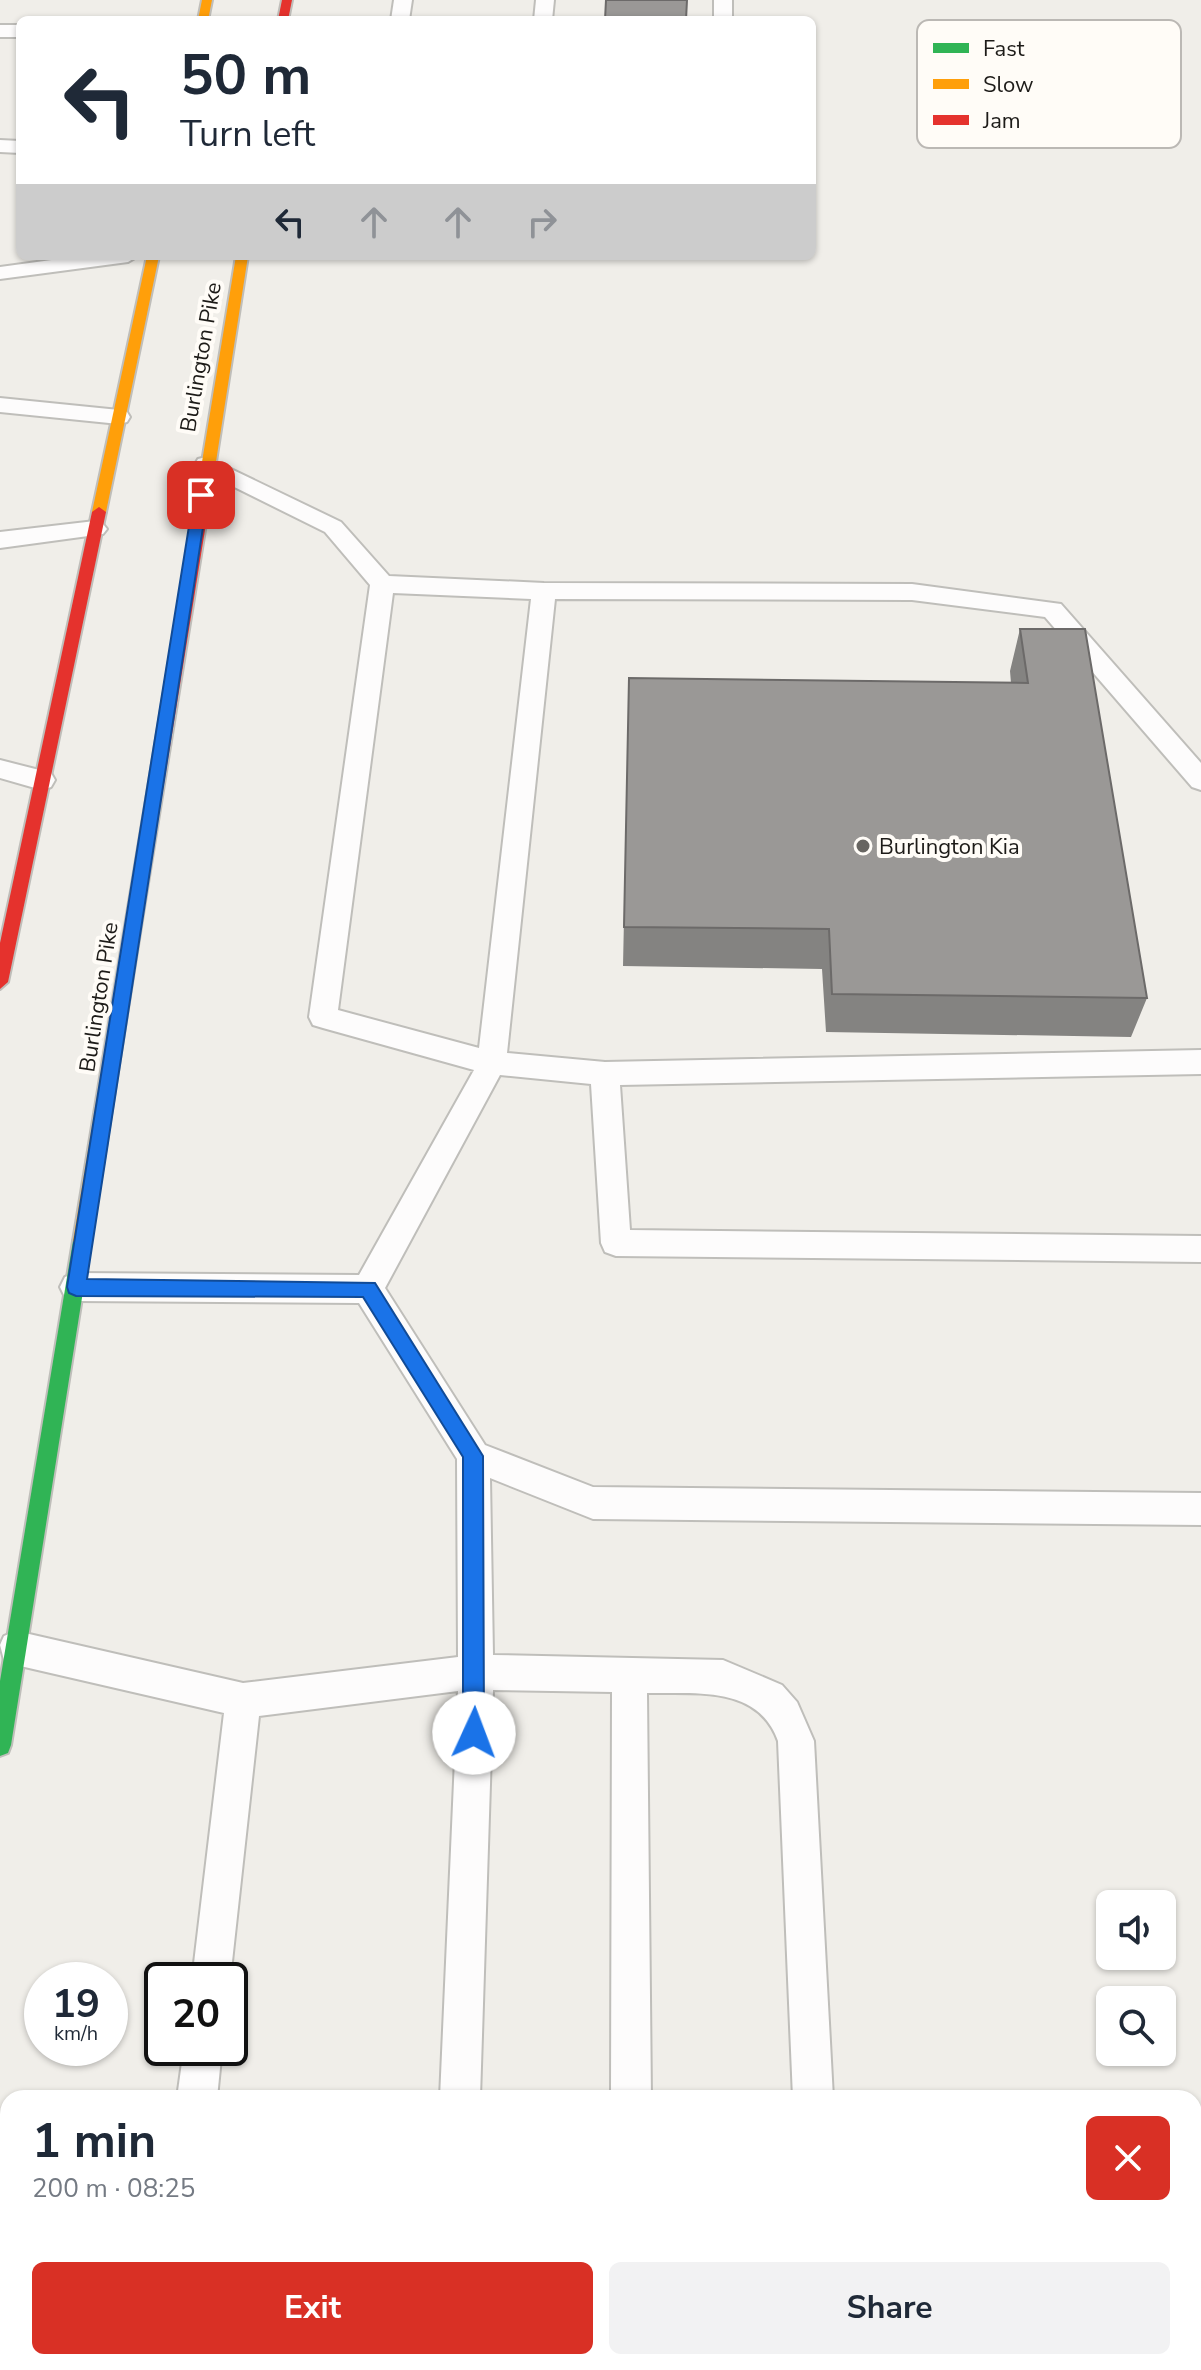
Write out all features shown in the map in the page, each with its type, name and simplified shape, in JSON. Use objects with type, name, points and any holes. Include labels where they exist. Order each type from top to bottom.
[{"type":"highway","points":[[1,971],[152,260]]},
{"type":"highway","name":"Burlington Pike","points":[[0,1745],[241,260]]},
{"type":"lane","points":[[0,273],[98,260]]},
{"type":"lane","points":[[0,405],[119,417]]},
{"type":"lane","points":[[206,464],[333,527],[382,584],[544,591],[912,592],[1052,610],[1201,780]]},
{"type":"lane","points":[[0,540],[95,529]]},
{"type":"lane","points":[[382,584],[323,1017],[492,1063],[605,1074],[1201,1062]]},
{"type":"lane","points":[[368,1289],[492,1063],[544,591]]},
{"type":"lane","points":[[0,769],[42,780]]},
{"type":"lane","points":[[605,1074],[616,1243],[1201,1249]]},
{"type":"lane","points":[[76,1287],[368,1289]]},
{"type":"lane","points":[[368,1289],[473,1456],[476,1672],[460,2090]]},
{"type":"lane","points":[[473,1456],[593,1503],[1201,1509]]},
{"type":"lane","points":[[16,1648],[243,1700],[476,1672],[723,1677],[751,1686],[775,1700],[789,1717],[796,1741],[813,2090]]},
{"type":"lane","points":[[629,1676],[631,2090]]},
{"type":"lane","points":[[213,1962],[243,1700]]},
{"type":"lane","points":[[198,2090],[201,2066]]},
{"type":"building","points":[[606,0],[687,0],[686,16],[605,16]]},
{"type":"building","name":"Burlington Kia","points":[[1020,629],[1085,629],[1147,998],[832,994],[829,929],[624,927],[629,678],[1028,683]]},
{"type":"traffic: fast","points":[[0,1745],[82,1241]]},
{"type":"traffic: slow","points":[[204,16],[207,0]]},
{"type":"traffic: slow","points":[[99,512],[152,260]]},
{"type":"traffic: slow","points":[[208,468],[241,260]]},
{"type":"traffic: slow","points":[[82,1241],[136,908]]},
{"type":"traffic: jam","points":[[284,16],[287,0]]},
{"type":"traffic: jam","points":[[136,908],[208,468]]},
{"type":"traffic: jam","points":[[0,982],[99,512]]},
{"type":"place","name":"Burlington Kia","points":[[863,846]]},
{"type":"route","points":[[201,495],[76,1287],[368,1289],[473,1456],[474,1733]]}]
